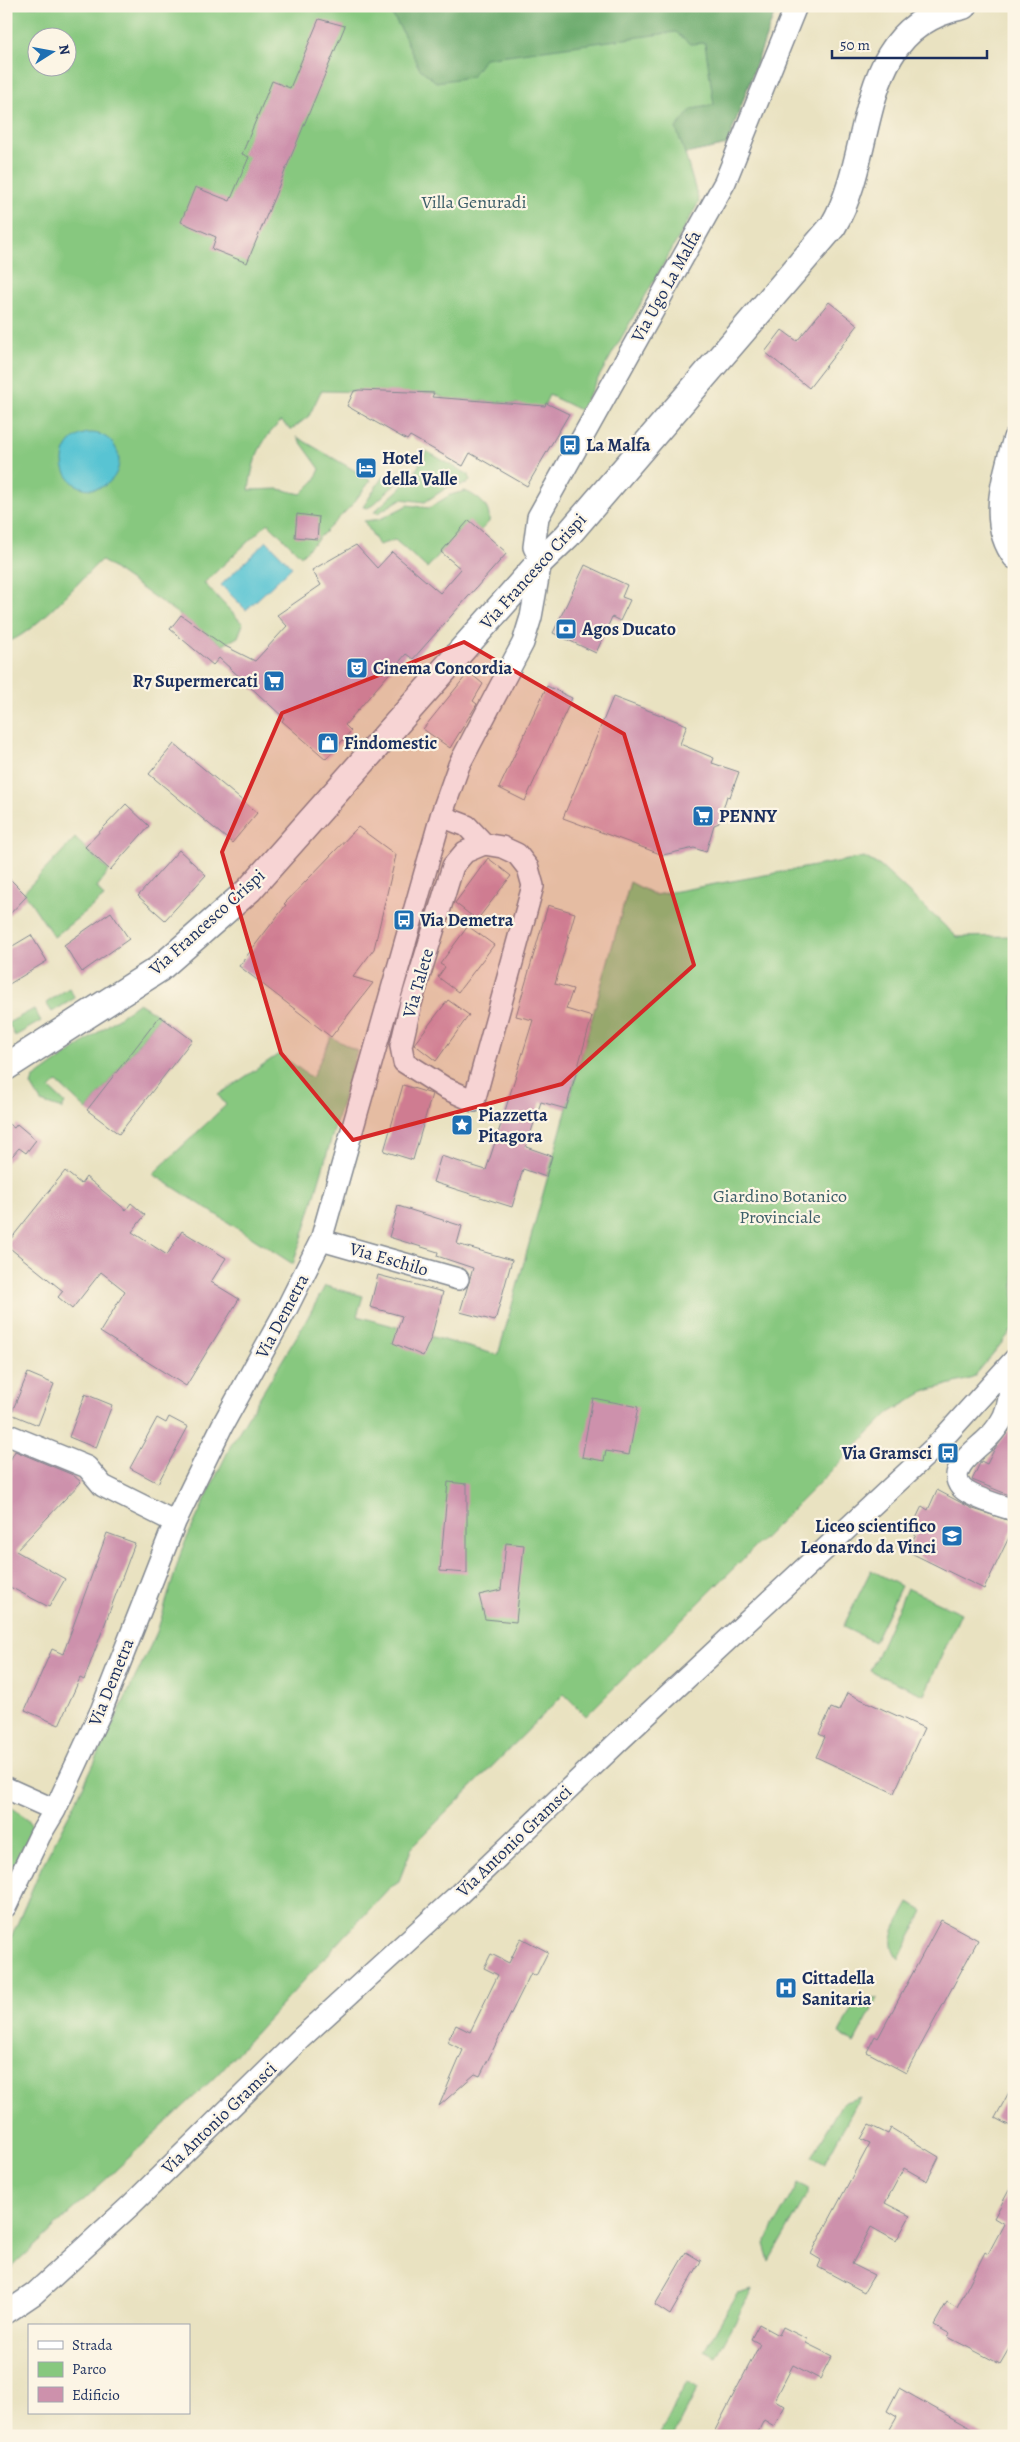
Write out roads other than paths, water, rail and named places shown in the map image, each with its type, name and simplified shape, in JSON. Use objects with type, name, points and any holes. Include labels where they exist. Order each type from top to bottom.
[{"type":"main road","name":"Via Francesco Crispi","points":[[6,1067],[159,969],[249,890],[541,560],[567,536],[833,226],[846,198],[876,87],[894,47],[921,22],[935,14],[963,6]]},
{"type":"street","name":"Via Ugo La Malfa","points":[[541,560],[534,546],[538,517],[724,182],[796,6]]},
{"type":"street","points":[[1014,438],[1000,490],[1000,503],[1003,537],[1014,558]]},
{"type":"street","name":"Via Demetra","points":[[6,1906],[40,1835],[55,1810],[101,1710],[175,1522],[222,1426],[287,1308],[321,1240],[441,816],[459,765],[523,643],[531,617],[541,560]]},
{"type":"street","points":[[441,816],[467,826],[484,844]]},
{"type":"street","name":"Via Talete","points":[[484,844],[502,847],[517,854],[528,868],[533,886],[497,1024],[474,1101],[445,1088],[404,1062],[401,1046],[411,1003],[453,866],[465,852],[484,844]]},
{"type":"street","name":"Via Eschilo","points":[[321,1240],[458,1279]]},
{"type":"street","points":[[1011,1363],[1010,1392],[1003,1416],[990,1437],[961,1464],[957,1476],[958,1482],[964,1490],[1014,1510]]},
{"type":"street","name":"Via Antonio Gramsci","points":[[6,2313],[34,2294],[131,2205],[300,2039],[456,1896],[628,1732],[915,1466],[1011,1363]]},
{"type":"street","points":[[6,1434],[87,1467],[104,1486],[175,1522]]},
{"type":"street","points":[[6,1788],[55,1810]]},
{"type":"water","points":[[91,433],[111,441],[119,461],[111,481],[91,489],[71,481],[63,461],[71,441]]},
{"type":"water","points":[[267,541],[292,567],[246,610],[221,585]]},
{"type":"place","name":"La Malfa","points":[[570,445]]},
{"type":"place","name":"Hotel della Valle","points":[[366,468]]},
{"type":"place","name":"Agos Ducato","points":[[566,629]]},
{"type":"place","name":"Cinema Concordia","points":[[357,668]]},
{"type":"place","name":"R7 Supermercati","points":[[274,681]]},
{"type":"place","name":"Findomestic","points":[[328,743]]},
{"type":"place","name":"PENNY","points":[[703,816]]},
{"type":"place","name":"Via Demetra","points":[[404,920]]},
{"type":"place","name":"Piazzetta Pitagora","points":[[462,1125]]},
{"type":"place","name":"Via Gramsci","points":[[948,1453]]},
{"type":"place","name":"Liceo scientifico Leonardo da Vinci","points":[[952,1536]]},
{"type":"place","name":"Cittadella Sanitaria","points":[[786,1988]]},
{"type":"park label","name":"Villa Genuradi","points":[[474,202]]},
{"type":"park label","name":"Giardino Botanico Provinciale","points":[[780,1206]]}]
